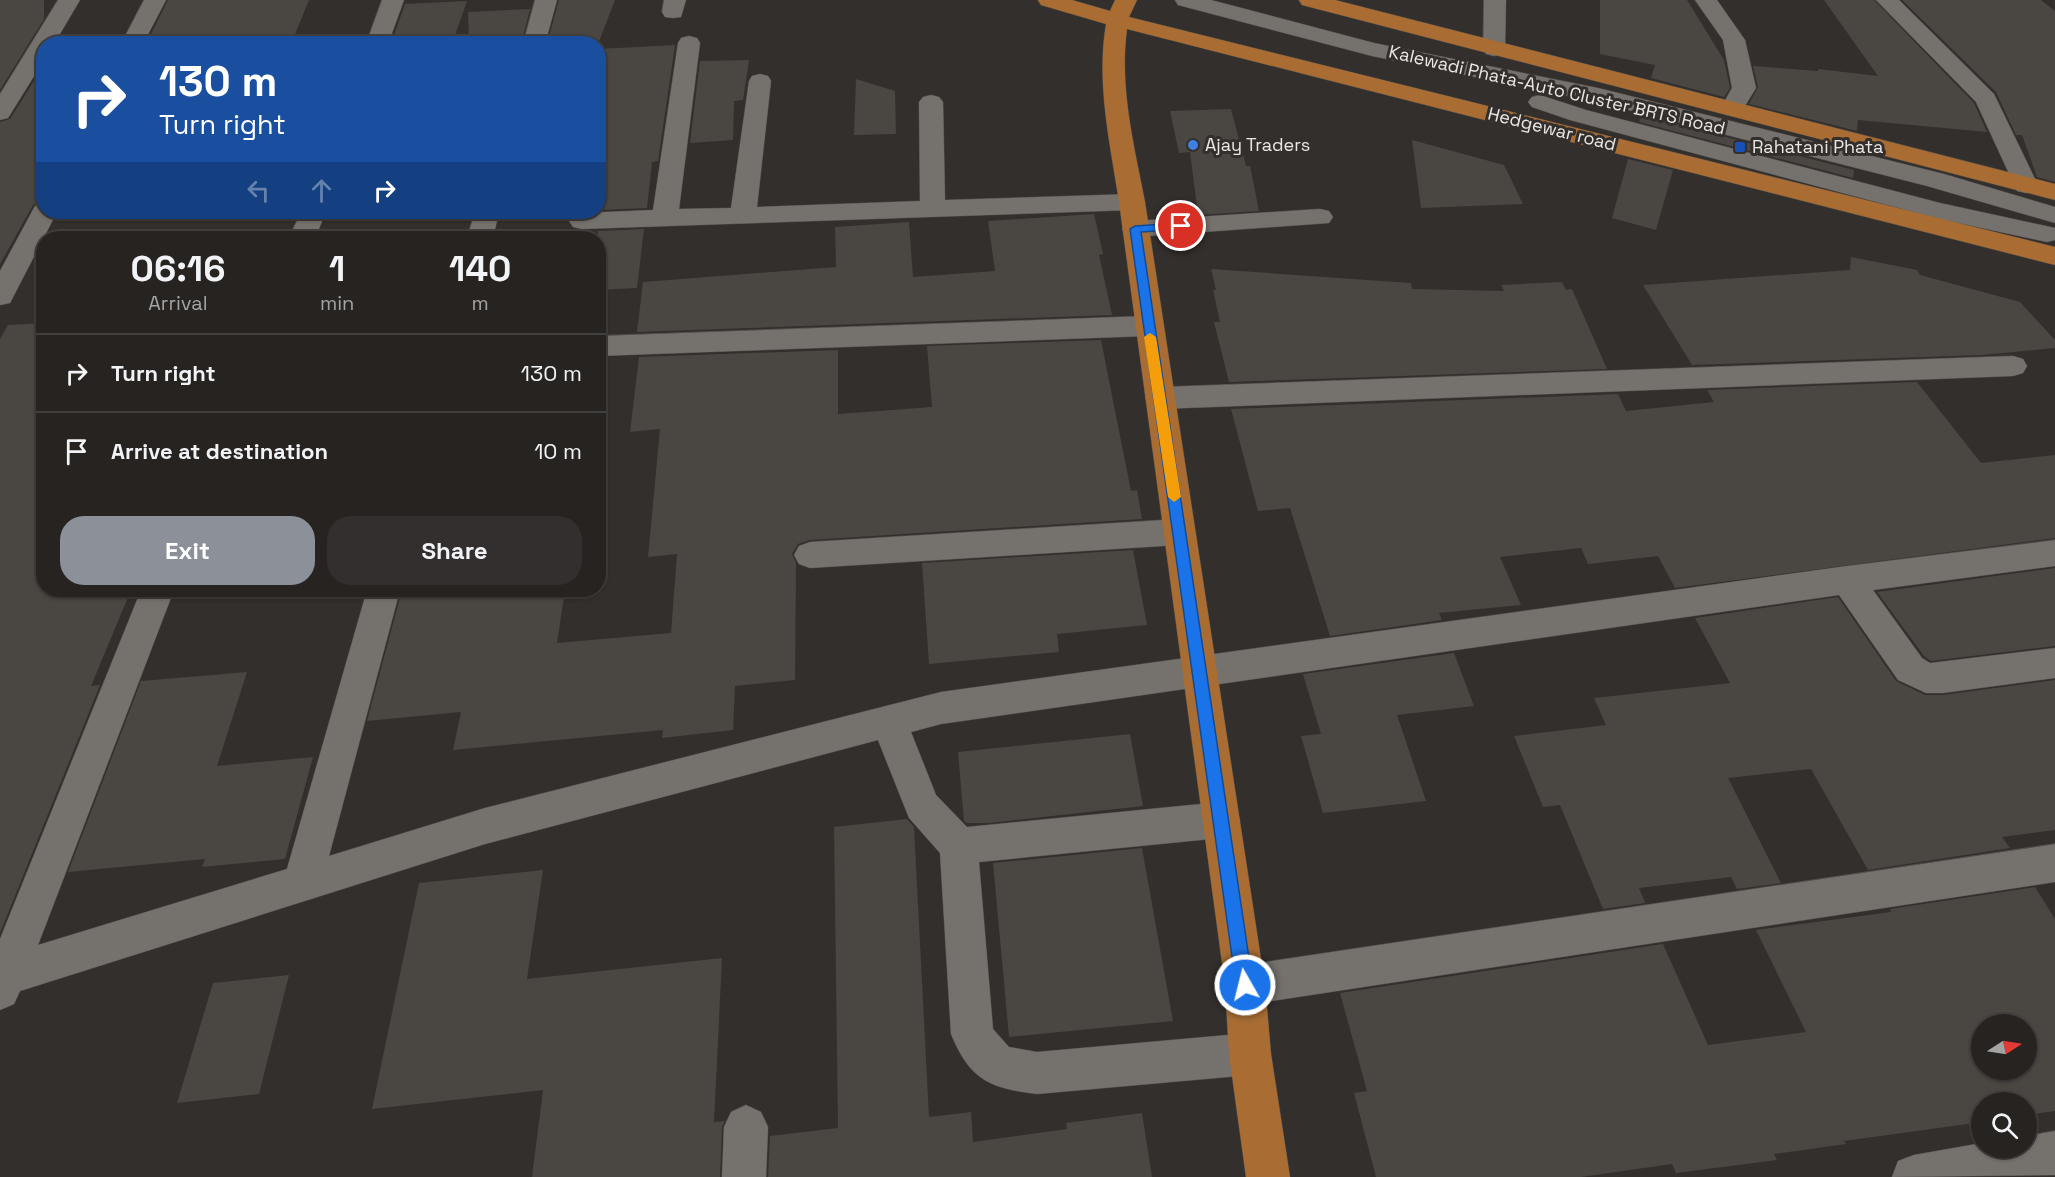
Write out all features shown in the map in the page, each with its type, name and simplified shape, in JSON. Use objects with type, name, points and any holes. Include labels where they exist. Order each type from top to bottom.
[{"type":"main road","name":"Hedgewar road","points":[[1049,0],[1122,10],[2055,256]]},
{"type":"main road","points":[[1310,0],[2055,192]]},
{"type":"main road","points":[[1122,10],[1113,47],[1113,90],[1134,216],[1245,985],[1250,1054],[1268,1177]]},
{"type":"street","points":[[47,36],[69,0]]},
{"type":"street","points":[[136,36],[155,0]]},
{"type":"street","points":[[380,36],[393,0]]},
{"type":"street","points":[[536,36],[546,0]]},
{"type":"street","name":"Kalewadi Phata-Auto Cluster BRTS Road","points":[[1186,0],[1372,49],[1578,115],[1940,211],[2055,235]]},
{"type":"street","points":[[1494,49],[1495,0]]},
{"type":"street","points":[[1706,0],[1734,40],[1744,88],[1732,109]]},
{"type":"street","points":[[1887,0],[1986,99],[2026,185]]},
{"type":"street","points":[[664,218],[689,43]]},
{"type":"street","name":"Kalewadi Phata-Auto Cluster BRTS Road","points":[[1372,49],[1598,95],[1935,180],[2055,215]]},
{"type":"street","points":[[0,113],[36,54]]},
{"type":"street","points":[[743,216],[760,81]]},
{"type":"street","points":[[931,102],[933,209]]},
{"type":"street","points":[[582,221],[933,209],[1134,216],[1320,217]]},
{"type":"street","points":[[0,296],[40,219]]},
{"type":"street","points":[[606,346],[1149,326]]},
{"type":"street","points":[[1160,398],[2013,366]]},
{"type":"street","points":[[810,555],[1179,532]]},
{"type":"street","points":[[2,981],[485,826],[940,708],[1847,580],[2055,553]]},
{"type":"street","points":[[1847,580],[1910,669],[1926,678],[1943,678],[2055,663]]},
{"type":"street","points":[[2,981],[154,597]]},
{"type":"street","points":[[302,883],[381,597]]},
{"type":"street","points":[[889,722],[922,806],[959,846],[972,1034],[982,1054],[1003,1069],[1037,1073],[1250,1054]]},
{"type":"street","points":[[959,846],[1221,820]]},
{"type":"street","points":[[1245,985],[2055,863]]},
{"type":"street","points":[[744,1177],[746,1127]]},
{"type":"street","points":[[1914,1177],[2055,1153]]},
{"type":"building","points":[[0,0],[44,0],[44,19],[0,90]]},
{"type":"building","points":[[168,0],[309,0],[294,36],[150,36]]},
{"type":"building","points":[[559,0],[615,0],[601,36],[549,36]]},
{"type":"building","points":[[1600,0],[1687,0],[1724,60],[1730,88],[1724,97],[1651,78],[1655,65],[1600,54]]},
{"type":"building","points":[[1824,0],[1874,0],[1974,103],[1987,132],[1858,120],[1857,131],[1749,104],[1758,87],[1753,66],[1818,71],[1818,69],[1878,76]]},
{"type":"building","points":[[1902,0],[2041,0],[2055,11],[2055,182],[2037,177],[2022,135],[2016,135],[1996,92]]},
{"type":"building","points":[[467,1],[455,36],[394,36],[405,4]]},
{"type":"building","points":[[530,9],[523,36],[469,36],[468,12]]},
{"type":"building","points":[[675,45],[658,161],[652,162],[647,208],[606,210],[606,49]]},
{"type":"building","points":[[749,60],[743,100],[734,101],[733,140],[690,143],[700,61]]},
{"type":"building","points":[[36,78],[36,204],[33,205],[0,264],[0,122],[10,119]]},
{"type":"building","points":[[856,79],[895,91],[896,134],[854,135]]},
{"type":"building","points":[[1231,109],[1246,166],[1250,166],[1259,211],[1198,215],[1190,152],[1179,153],[1170,111]]},
{"type":"building","points":[[1641,115],[1854,170],[1853,178],[1639,122]]},
{"type":"building","points":[[1412,140],[1504,165],[1523,204],[1421,208]]},
{"type":"building","points":[[1628,159],[1673,170],[1656,230],[1612,218]]},
{"type":"building","points":[[1094,214],[1103,254],[1099,255],[1112,315],[637,332],[643,282],[836,267],[835,227],[909,222],[913,277],[995,271],[988,221]]},
{"type":"building","points":[[644,229],[637,288],[606,290],[606,231],[598,231]]},
{"type":"building","points":[[1851,257],[1917,270],[1920,275],[2020,302],[2055,340],[2055,348],[1982,355],[1692,365],[1643,285],[1850,270]]},
{"type":"building","points":[[1211,269],[1411,283],[1412,289],[1504,291],[1501,285],[1562,282],[1566,290],[1572,289],[1607,369],[1229,382],[1214,322],[1220,322]]},
{"type":"building","points":[[36,323],[36,597],[128,597],[91,686],[100,685],[0,933],[0,339],[8,325]]},
{"type":"building","points":[[1101,340],[1131,491],[1137,490],[1142,519],[810,540],[798,544],[792,554],[796,563],[795,680],[735,686],[733,730],[662,738],[663,730],[453,750],[461,712],[367,721],[400,597],[564,597],[557,643],[671,633],[677,554],[648,557],[660,429],[630,432],[639,357],[838,350],[838,414],[932,407],[927,346]]},
{"type":"building","points":[[1917,382],[1981,463],[2055,455],[2055,538],[1675,588],[1658,556],[1588,564],[1581,548],[1500,557],[1521,605],[1439,613],[1442,620],[1330,636],[1290,508],[1258,511],[1231,409],[1618,394],[1626,411],[1714,402],[1707,390]]},
{"type":"building","points":[[1133,550],[1147,625],[1057,634],[1059,652],[929,664],[922,563]]},
{"type":"building","points":[[2055,568],[2055,646],[1931,661],[1924,656],[1877,592]]},
{"type":"building","points":[[1838,597],[1896,681],[1925,695],[1943,695],[2055,680],[2055,830],[2002,837],[2010,848],[1868,870],[1811,769],[1728,778],[1781,883],[1737,889],[1731,877],[1639,888],[1645,903],[1603,909],[1560,805],[1543,807],[1514,736],[1606,725],[1594,698],[1730,683],[1695,618]]},
{"type":"building","points":[[1454,653],[1474,706],[1397,715],[1426,801],[1323,813],[1301,736],[1321,734],[1303,674]]},
{"type":"building","points":[[247,672],[217,766],[313,757],[285,859],[202,867],[205,859],[68,872],[141,681]]},
{"type":"building","points":[[1130,734],[1143,806],[989,823],[964,821],[958,752]]},
{"type":"building","points":[[907,819],[914,827],[929,1117],[971,1112],[973,1142],[1067,1129],[1066,1123],[1142,1113],[1152,1177],[768,1177],[770,1136],[838,1128],[834,827]]},
{"type":"building","points":[[1142,848],[1173,1021],[1009,1037],[993,863]]},
{"type":"building","points":[[543,870],[527,979],[722,958],[714,1122],[725,1121],[722,1127],[720,1177],[532,1177],[543,1090],[372,1109],[419,883]]},
{"type":"building","points":[[2035,887],[2055,919],[2055,1111],[2037,1113],[2037,1092],[1971,1092],[1971,1124],[1844,1141],[1846,1144],[1774,1154],[1777,1160],[1676,1173],[1672,1164],[1581,1177],[1376,1177],[1354,1093],[1367,1091],[1340,993],[1663,944],[1708,1045],[1806,1032],[1756,930],[1891,912],[1890,909]]},
{"type":"building","points":[[289,975],[259,1094],[177,1103],[213,983]]},
{"type":"slow traffic","points":[[1150,337],[1174,497]]},
{"type":"place","name":"Ajay Traders","points":[[1193,145]]},
{"type":"place","name":"Rahatani Phata","points":[[1740,147]]},
{"type":"route","points":[[1181,226],[1135,229],[1245,985]]}]
